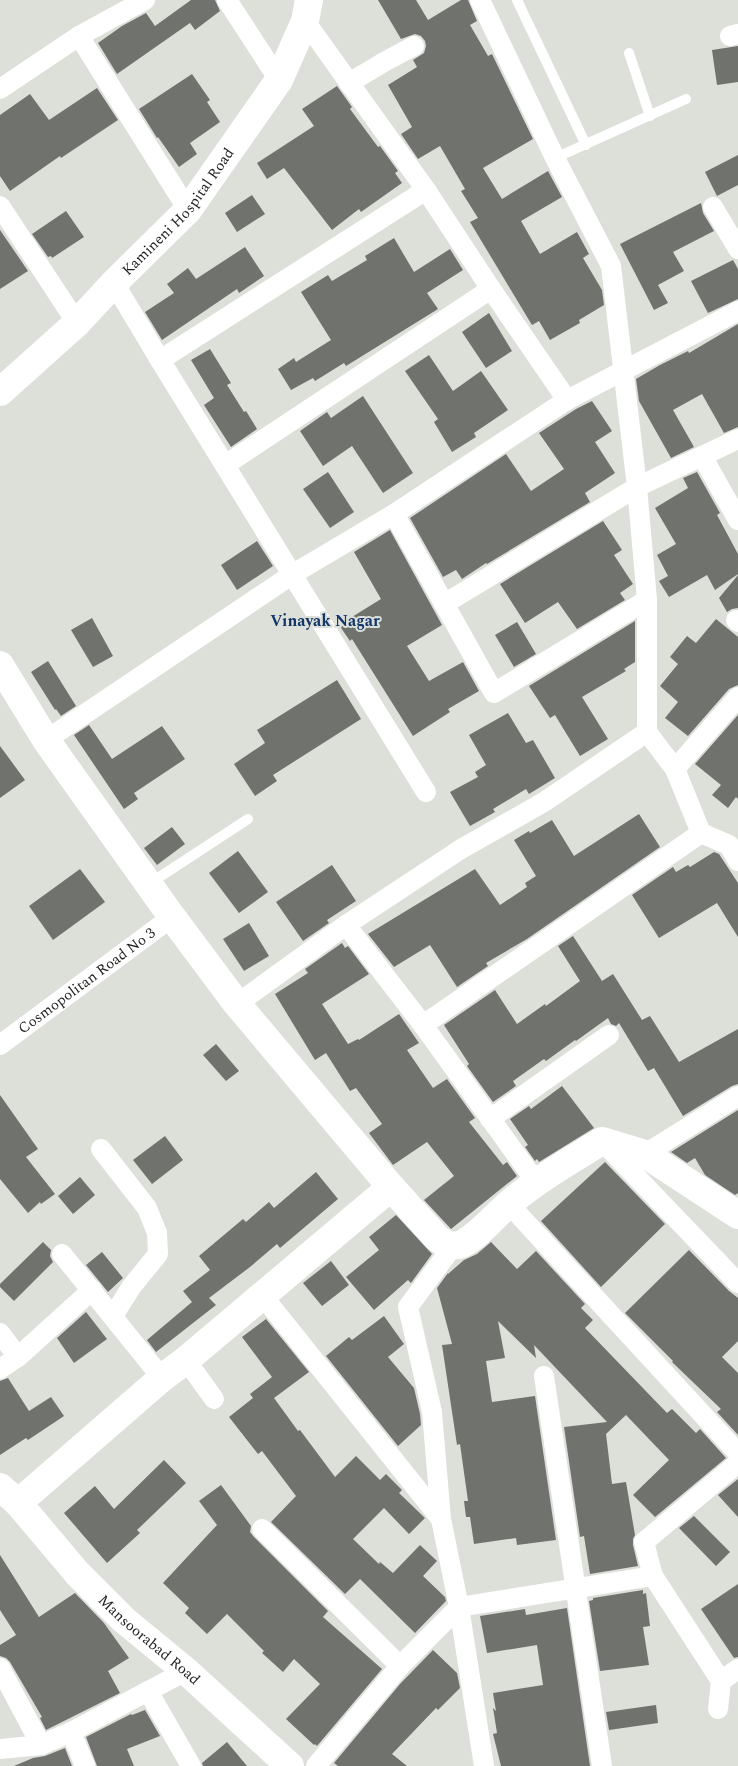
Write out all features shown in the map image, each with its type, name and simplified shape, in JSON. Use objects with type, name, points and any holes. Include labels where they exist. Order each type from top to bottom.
[{"type":"street","points":[[0,89],[79,36],[145,0]]},
{"type":"street","points":[[227,0],[279,80]]},
{"type":"street","points":[[480,0],[555,158],[611,266],[637,488],[647,600],[647,732],[675,769],[701,833],[729,845],[738,861]]},
{"type":"street","points":[[307,11],[350,83],[426,190],[567,400]]},
{"type":"street","name":"Kamineni Hospital Road","points":[[0,392],[78,323],[114,283],[188,210],[279,80],[307,11]]},
{"type":"street","points":[[79,36],[188,210]]},
{"type":"street","points":[[350,83],[414,46]]},
{"type":"street","points":[[160,360],[426,190]]},
{"type":"street","points":[[0,206],[78,323]]},
{"type":"street","points":[[713,207],[738,250]]},
{"type":"street","points":[[114,283],[426,792]]},
{"type":"street","points":[[225,464],[491,289]]},
{"type":"street","points":[[46,740],[293,574],[394,514],[567,400],[738,311]]},
{"type":"street","points":[[444,604],[637,488],[738,439]]},
{"type":"street","points":[[702,456],[738,520]]},
{"type":"street","points":[[394,514],[494,693],[647,600]]},
{"type":"street","points":[[0,665],[46,740],[172,918],[237,1004],[391,1187],[437,1238],[445,1244],[460,1245],[508,1203],[536,1182],[602,1141],[645,1154],[738,1214]]},
{"type":"street","points":[[675,769],[738,697]]},
{"type":"street","points":[[237,1004],[346,925],[461,849],[544,802],[647,732]]},
{"type":"street","points":[[423,1025],[701,833]]},
{"type":"street","name":"Cosmopolitan Road No 3","points":[[0,1045],[172,918]]},
{"type":"street","points":[[346,925],[423,1025],[536,1182]]},
{"type":"street","points":[[490,1118],[610,1035]]},
{"type":"street","points":[[645,1154],[738,1096]]},
{"type":"street","points":[[602,1141],[738,1283]]},
{"type":"street","points":[[100,1149],[147,1208],[157,1233],[158,1254],[132,1286],[113,1316]]},
{"type":"street","points":[[9,1495],[186,1360],[391,1187]]},
{"type":"street","points":[[508,1203],[738,1453]]},
{"type":"street","points":[[453,1246],[408,1307],[432,1412],[441,1519],[459,1608],[484,1766]]},
{"type":"street","points":[[62,1254],[162,1378]]},
{"type":"street","points":[[0,1369],[18,1357],[92,1290]]},
{"type":"street","points":[[262,1295],[441,1519]]},
{"type":"street","points":[[0,1333],[18,1357]]},
{"type":"street","points":[[186,1360],[214,1399]]},
{"type":"street","points":[[544,1376],[602,1766]]},
{"type":"street","points":[[718,1709],[721,1681],[654,1576],[644,1542],[738,1463]]},
{"type":"street","name":"Mansoorabad Road","points":[[9,1495],[78,1574],[117,1614],[186,1671],[290,1766]]},
{"type":"street","points":[[262,1529],[400,1666]]},
{"type":"street","points":[[316,1766],[400,1666],[459,1608],[654,1576]]},
{"type":"street","points":[[0,1668],[41,1744]]},
{"type":"street","points":[[721,1681],[738,1669]]},
{"type":"street","points":[[0,1749],[41,1744],[71,1732],[186,1671]]},
{"type":"street","points":[[148,1690],[191,1766]]},
{"type":"street","points":[[71,1732],[85,1766]]},
{"type":"lane","points":[[517,0],[586,145]]},
{"type":"lane","points":[[629,53],[650,116]]},
{"type":"lane","points":[[555,158],[686,99]]},
{"type":"lane","points":[[148,884],[248,819]]},
{"type":"building","points":[[191,0],[215,0],[220,11],[195,30],[190,23],[117,74],[98,43],[122,26],[146,13],[155,26]]},
{"type":"building","points":[[378,0],[416,0],[428,20],[461,0],[468,0],[477,21],[470,25],[488,56],[492,54],[533,139],[483,168],[502,199],[548,171],[562,197],[521,221],[540,254],[577,232],[589,254],[583,258],[602,290],[604,305],[579,320],[580,323],[550,340],[539,321],[532,325],[470,222],[478,218],[461,191],[465,189],[440,146],[418,159],[401,134],[412,127],[388,85],[417,67],[413,60],[424,53],[426,46],[421,36],[415,34],[401,39]]},
{"type":"building","points":[[738,46],[738,82],[717,85],[712,50]]},
{"type":"building","points":[[192,74],[210,100],[207,102],[220,122],[190,143],[197,154],[179,167],[157,138],[139,109]]},
{"type":"building","points":[[337,86],[352,107],[350,109],[398,171],[395,173],[402,183],[361,212],[359,209],[332,230],[284,168],[267,179],[257,163],[314,126],[302,109]]},
{"type":"building","points":[[97,88],[118,120],[61,158],[60,156],[10,191],[0,176],[0,115],[30,94],[49,120]]},
{"type":"building","points":[[738,155],[738,185],[717,196],[705,172]]},
{"type":"building","points":[[252,195],[265,214],[237,232],[225,213]]},
{"type":"building","points":[[701,203],[703,213],[714,231],[673,252],[684,271],[658,285],[668,303],[654,310],[620,244]]},
{"type":"building","points":[[66,211],[84,237],[52,258],[51,256],[48,257],[32,234]]},
{"type":"building","points":[[0,230],[28,271],[0,289]]},
{"type":"building","points":[[394,238],[414,272],[450,249],[463,270],[427,293],[438,309],[346,366],[344,363],[315,381],[313,378],[291,390],[278,369],[294,358],[296,362],[331,340],[301,292],[328,275],[332,281],[367,260],[365,256]]},
{"type":"building","points":[[245,247],[264,276],[239,293],[237,289],[162,340],[145,312],[174,293],[167,284],[188,268],[196,279]]},
{"type":"building","points":[[733,260],[738,269],[738,299],[708,313],[691,281]]},
{"type":"building","points":[[489,313],[512,351],[486,368],[462,332]]},
{"type":"building","points":[[738,324],[738,427],[724,433],[702,394],[673,410],[694,447],[671,458],[639,401],[636,379],[688,351],[689,353]]},
{"type":"building","points":[[210,349],[231,383],[227,385],[257,429],[231,447],[204,405],[214,398],[191,360]]},
{"type":"building","points":[[429,355],[453,391],[481,371],[508,410],[474,433],[476,437],[452,452],[434,422],[438,419],[405,371]]},
{"type":"building","points":[[363,396],[413,473],[383,493],[352,446],[323,466],[300,431],[327,412],[331,418]]},
{"type":"building","points":[[592,401],[612,431],[595,442],[615,473],[585,493],[590,502],[462,579],[456,570],[443,577],[410,518],[506,454],[531,491],[564,469],[539,433]]},
{"type":"building","points":[[328,472],[354,512],[330,528],[303,489]]},
{"type":"building","points":[[697,472],[720,513],[717,515],[738,554],[738,574],[715,590],[707,575],[669,597],[659,581],[668,576],[657,555],[676,544],[655,508],[688,488],[683,478]]},
{"type":"building","points":[[603,521],[622,550],[614,555],[633,584],[620,593],[625,600],[577,629],[558,602],[525,623],[500,584]]},
{"type":"building","points":[[390,530],[442,625],[407,646],[429,681],[463,662],[479,691],[448,709],[450,712],[413,736],[352,639],[350,641],[339,625],[381,599],[354,552]]},
{"type":"building","points":[[257,541],[273,566],[237,590],[221,565]]},
{"type":"building","points":[[738,575],[738,608],[727,612],[719,598]]},
{"type":"building","points":[[92,618],[113,656],[93,667],[71,630]]},
{"type":"building","points":[[716,619],[738,637],[738,685],[729,689],[688,736],[665,718],[678,702],[660,686],[678,664],[670,657],[687,636],[696,643]]},
{"type":"building","points":[[635,621],[635,662],[624,669],[626,671],[582,697],[608,739],[580,756],[555,715],[550,718],[529,686]]},
{"type":"building","points":[[517,622],[536,654],[514,667],[495,635]]},
{"type":"building","points":[[48,661],[76,706],[61,716],[55,710],[31,672]]},
{"type":"building","points":[[337,680],[361,719],[273,775],[277,781],[255,796],[234,764],[265,743],[257,730]]},
{"type":"building","points":[[508,713],[526,743],[533,740],[555,778],[529,794],[526,789],[493,809],[495,812],[470,826],[450,792],[478,777],[475,772],[486,765],[469,735]]},
{"type":"building","points":[[738,715],[738,799],[736,797],[728,808],[712,795],[721,785],[695,764]]},
{"type":"building","points":[[89,725],[112,759],[162,726],[185,759],[134,793],[138,799],[124,809],[74,735]]},
{"type":"building","points":[[0,746],[25,780],[0,798]]},
{"type":"building","points":[[639,814],[660,847],[527,939],[486,963],[488,966],[457,987],[430,945],[394,967],[368,934],[475,869],[500,905],[527,887],[525,883],[536,876],[514,840],[552,820],[574,856]]},
{"type":"building","points":[[172,827],[185,844],[157,865],[144,848]]},
{"type":"building","points":[[238,851],[268,892],[239,913],[209,873]]},
{"type":"building","points":[[714,852],[719,854],[738,883],[738,937],[717,903],[659,938],[632,895],[673,867],[676,872],[688,865],[690,867]]},
{"type":"building","points":[[332,865],[356,901],[327,920],[329,923],[303,941],[276,902]]},
{"type":"building","points":[[80,869],[105,902],[53,940],[29,906]]},
{"type":"building","points":[[249,923],[269,956],[244,971],[223,939]]},
{"type":"building","points":[[573,936],[602,981],[613,974],[642,1020],[650,1016],[679,1062],[738,1029],[738,1084],[683,1116],[654,1068],[648,1071],[619,1023],[616,1026],[611,1024],[608,1018],[546,1061],[544,1059],[513,1081],[516,1086],[493,1102],[467,1066],[469,1064],[444,1025],[495,990],[517,1024],[545,1004],[546,1006],[580,981],[558,946]]},
{"type":"building","points":[[342,943],[345,948],[348,946],[369,974],[322,1004],[348,1044],[359,1040],[399,1014],[419,1043],[407,1050],[433,1088],[447,1079],[475,1118],[469,1122],[503,1165],[507,1162],[517,1176],[451,1229],[424,1200],[454,1176],[427,1142],[393,1165],[369,1133],[382,1124],[356,1088],[350,1091],[326,1053],[315,1060],[275,994],[308,973],[305,969]]},
{"type":"building","points":[[216,1044],[239,1071],[226,1081],[203,1055]]},
{"type":"building","points":[[562,1086],[594,1128],[539,1162],[537,1159],[535,1161],[525,1147],[528,1145],[510,1119],[529,1106],[531,1109]]},
{"type":"building","points":[[0,1095],[38,1149],[26,1157],[55,1194],[41,1204],[40,1202],[28,1213],[0,1179]]},
{"type":"building","points":[[738,1110],[738,1193],[735,1195],[705,1175],[695,1158],[687,1163],[671,1152]]},
{"type":"building","points":[[165,1136],[183,1160],[152,1184],[133,1160]]},
{"type":"building","points":[[605,1162],[665,1224],[601,1287],[541,1221]]},
{"type":"building","points":[[316,1172],[338,1199],[280,1248],[277,1244],[209,1298],[216,1305],[156,1352],[147,1340],[192,1302],[183,1291],[210,1270],[199,1256],[243,1219],[246,1222],[269,1202],[274,1208]]},
{"type":"building","points":[[80,1177],[95,1195],[73,1214],[58,1196]]},
{"type":"building","points":[[396,1215],[432,1254],[411,1283],[408,1280],[374,1310],[346,1277],[379,1250],[369,1237]]},
{"type":"building","points":[[43,1242],[51,1250],[50,1256],[53,1262],[14,1301],[0,1287],[0,1284]]},
{"type":"building","points":[[491,1242],[517,1269],[536,1251],[585,1304],[581,1308],[593,1320],[585,1328],[667,1413],[672,1409],[696,1433],[700,1429],[726,1458],[655,1517],[633,1495],[669,1460],[626,1415],[606,1434],[612,1484],[626,1482],[635,1535],[633,1545],[638,1566],[590,1574],[584,1536],[580,1537],[564,1427],[607,1422],[534,1345],[536,1358],[498,1321],[505,1358],[486,1361],[492,1402],[535,1396],[556,1540],[517,1545],[516,1538],[474,1544],[470,1517],[466,1517],[464,1501],[468,1501],[460,1444],[457,1445],[442,1345],[452,1344],[437,1288],[448,1273],[464,1260],[477,1254]]},
{"type":"building","points":[[689,1250],[738,1298],[738,1341],[722,1357],[738,1373],[738,1435],[717,1412],[721,1409],[625,1313]]},
{"type":"building","points":[[102,1252],[123,1278],[108,1292],[86,1265]]},
{"type":"building","points":[[331,1261],[349,1285],[322,1306],[303,1283]]},
{"type":"building","points":[[86,1312],[107,1339],[74,1363],[57,1338]]},
{"type":"building","points":[[384,1316],[404,1344],[388,1357],[414,1388],[420,1414],[421,1425],[398,1446],[326,1356],[349,1337],[352,1340]]},
{"type":"building","points":[[266,1319],[309,1372],[274,1398],[298,1431],[300,1430],[335,1477],[356,1456],[380,1480],[386,1474],[402,1490],[399,1493],[425,1518],[409,1534],[384,1508],[353,1539],[379,1564],[380,1562],[393,1573],[420,1545],[437,1561],[423,1576],[445,1597],[446,1601],[415,1633],[360,1579],[345,1594],[271,1522],[296,1496],[262,1451],[258,1454],[229,1417],[253,1398],[250,1394],[272,1377],[242,1337]]},
{"type":"building","points":[[8,1378],[29,1411],[51,1397],[64,1416],[28,1440],[26,1438],[0,1455],[0,1381]]},
{"type":"building","points":[[164,1460],[186,1483],[137,1530],[140,1533],[107,1563],[64,1513],[95,1486],[114,1509]]},
{"type":"building","points":[[738,1479],[738,1517],[718,1495]]},
{"type":"building","points":[[221,1485],[251,1526],[250,1532],[254,1537],[328,1611],[323,1617],[382,1669],[317,1746],[286,1719],[320,1684],[294,1659],[283,1672],[262,1653],[264,1651],[227,1614],[207,1634],[185,1613],[189,1608],[163,1583],[217,1525],[199,1501]]},
{"type":"building","points":[[694,1516],[730,1552],[716,1566],[679,1528]]},
{"type":"building","points":[[0,1555],[39,1617],[75,1593],[104,1623],[129,1658],[108,1671],[120,1693],[46,1730],[40,1718],[42,1717],[10,1662],[0,1656],[0,1645],[16,1635],[0,1610]]},
{"type":"building","points":[[738,1584],[738,1657],[734,1658],[701,1609]]},
{"type":"building","points":[[643,1590],[643,1594],[646,1593],[650,1626],[643,1627],[649,1665],[600,1671],[589,1601],[593,1600],[593,1598]]},
{"type":"building","points":[[567,1608],[590,1766],[501,1766],[493,1734],[497,1733],[493,1693],[543,1685],[537,1645],[487,1653],[480,1616],[525,1609],[526,1615]]},
{"type":"building","points":[[433,1650],[457,1673],[460,1688],[438,1710],[436,1708],[392,1754],[407,1766],[338,1766],[334,1763],[400,1684]]},
{"type":"building","points":[[656,1705],[658,1723],[609,1730],[606,1712]]},
{"type":"building","points":[[145,1710],[160,1736],[127,1749],[134,1766],[97,1766],[86,1737],[131,1714]]},
{"type":"building","points":[[227,1742],[247,1766],[203,1766],[202,1763]]},
{"type":"building","points":[[65,1748],[72,1766],[14,1766],[33,1758],[45,1756]]},
{"type":"district","name":"Vinayak Nagar","points":[[325,620]]}]
